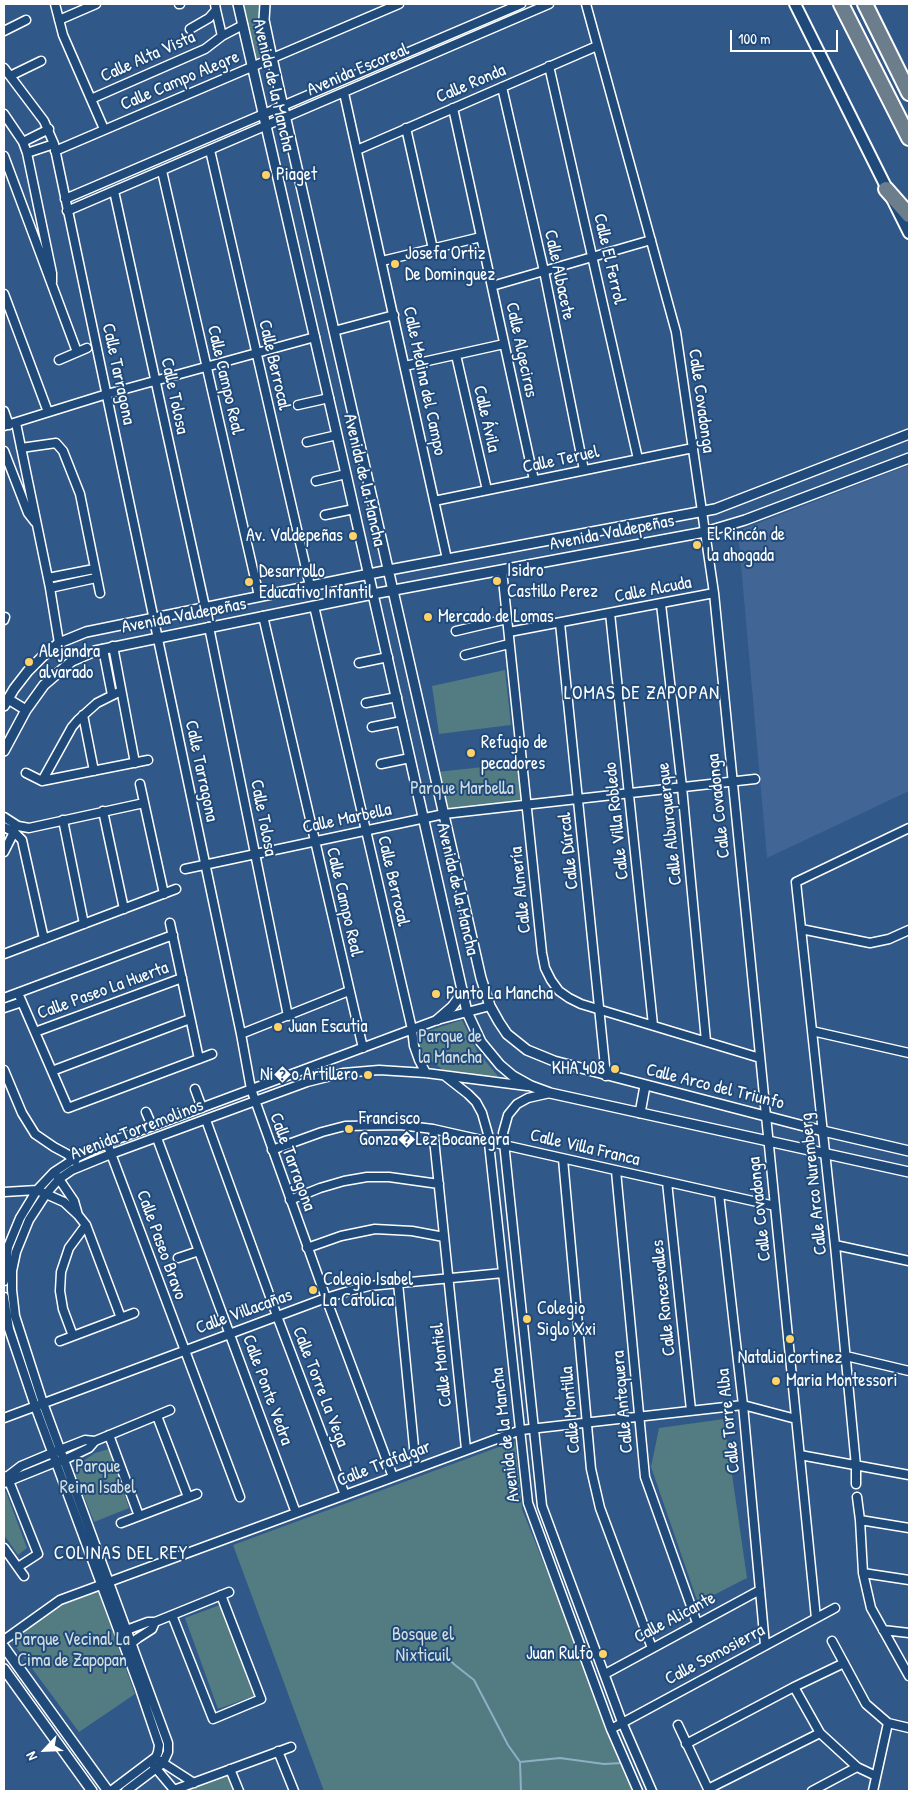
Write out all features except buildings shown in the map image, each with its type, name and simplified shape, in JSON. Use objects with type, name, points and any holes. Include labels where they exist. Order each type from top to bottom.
[{"type":"highway","points":[[841,4],[909,138]]},
{"type":"highway","points":[[865,4],[909,93]]},
{"type":"highway","points":[[886,189],[909,215]]},
{"type":"main road","points":[[795,4],[909,233]]},
{"type":"street","points":[[55,4],[63,35],[104,129]]},
{"type":"street","points":[[59,20],[96,4]]},
{"type":"street","name":"Avenida de la Mancha","points":[[238,4],[388,657],[467,1012],[481,1042],[490,1054],[513,1076],[531,1086]]},
{"type":"street","name":"Avenida de la Mancha","points":[[265,4],[264,20],[272,58],[481,978],[490,1006],[507,1034],[517,1043]]},
{"type":"street","name":"Calle Campo Alegre","points":[[27,153],[54,147],[104,129],[399,4]]},
{"type":"street","name":"Avenida Escoreal","points":[[65,199],[521,4]]},
{"type":"street","name":"Avenida Escoreal","points":[[67,211],[549,4]]},
{"type":"street","name":"Calle Covadonga","points":[[586,4],[676,332],[714,594],[816,1618]]},
{"type":"street","points":[[190,29],[209,18],[216,7]]},
{"type":"street","points":[[216,7],[222,36]]},
{"type":"street","points":[[4,31],[26,20]]},
{"type":"street","name":"Calle Alta Vista","points":[[91,100],[204,49],[222,36],[243,25]]},
{"type":"street","name":"Calle Ronda","points":[[356,150],[597,46]]},
{"type":"street","points":[[10,76],[41,61]]},
{"type":"street","name":"Calle El Ferrol","points":[[549,66],[594,257],[638,459]]},
{"type":"street","name":"Calle Tarragona","points":[[4,68],[49,129],[54,147],[251,1089],[290,1200],[393,1477]]},
{"type":"street","name":"Calle Albacete","points":[[502,87],[544,271],[584,470]]},
{"type":"street","name":"Calle Medina del Campo","points":[[344,93],[447,559]]},
{"type":"street","name":"Calle Algeciras","points":[[453,108],[534,480]]},
{"type":"street","points":[[4,114],[23,142],[27,153],[52,272],[52,286]]},
{"type":"street","points":[[406,128],[433,249]]},
{"type":"street","points":[[23,142],[49,129]]},
{"type":"street","name":"Calle Berrocal","points":[[210,150],[310,586]]},
{"type":"street","points":[[4,156],[77,352]]},
{"type":"street","name":"Calle Campo Real","points":[[162,171],[259,596]]},
{"type":"street","name":"Calle Tolosa","points":[[114,191],[205,607]]},
{"type":"street","points":[[382,261],[481,237]]},
{"type":"street","points":[[35,241],[45,239]]},
{"type":"street","points":[[492,286],[651,240]]},
{"type":"street","points":[[4,294],[48,412]]},
{"type":"street","points":[[334,331],[394,315]]},
{"type":"street","points":[[10,425],[107,394],[315,337]]},
{"type":"street","points":[[405,366],[504,344]]},
{"type":"street","points":[[58,360],[86,348]]},
{"type":"street","name":"Calle Ávila","points":[[456,355],[487,490]]},
{"type":"street","points":[[298,406],[329,398]]},
{"type":"street","points":[[4,412],[22,448],[50,588],[59,644]]},
{"type":"street","name":"Avenida Valdepeñas","points":[[6,703],[28,671],[43,656],[59,644],[86,632],[389,570],[702,511],[729,504],[909,434]]},
{"type":"street","points":[[307,442],[337,435]]},
{"type":"street","points":[[22,448],[56,443],[60,446],[80,494],[100,593]]},
{"type":"street","name":"Calle Teruel","points":[[434,501],[693,448]]},
{"type":"street","points":[[4,451],[28,513],[36,524]]},
{"type":"street","name":"Avenida Valdepeñas","points":[[4,751],[26,710],[44,685],[58,671],[83,655],[102,648],[393,590],[705,532],[745,520],[909,458]]},
{"type":"street","points":[[316,481],[346,474]]},
{"type":"street","points":[[325,515],[354,509]]},
{"type":"street","points":[[48,578],[94,569]]},
{"type":"street","name":"Calle Almería","points":[[502,570],[542,953],[545,968],[551,980],[559,991],[581,1004],[760,1058]]},
{"type":"street","points":[[50,588],[96,578]]},
{"type":"street","name":"Calle Alcuda","points":[[509,632],[714,594]]},
{"type":"street","name":"Calle Alburquerque","points":[[661,604],[682,787],[706,1041]]},
{"type":"street","name":"Calle Berrocal","points":[[314,606],[416,1053],[426,1073]]},
{"type":"street","name":"Calle Villa Robledo","points":[[610,613],[653,1026]]},
{"type":"street","name":"Calle Campo Real","points":[[264,616],[363,1048]]},
{"type":"street","points":[[456,630],[508,619]]},
{"type":"street","name":"Calle Dúrcal","points":[[560,623],[606,1076]]},
{"type":"street","name":"Calle Tolosa","points":[[209,627],[288,1016]]},
{"type":"street","points":[[465,655],[510,644]]},
{"type":"street","points":[[113,646],[135,762]]},
{"type":"street","points":[[102,648],[112,695]]},
{"type":"street","points":[[359,663],[388,657]]},
{"type":"street","points":[[42,782],[72,727],[82,715],[97,703],[121,691]]},
{"type":"street","points":[[366,703],[397,697]]},
{"type":"street","points":[[6,703],[26,710]]},
{"type":"street","points":[[82,715],[94,771]]},
{"type":"street","points":[[372,727],[402,721]]},
{"type":"street","points":[[381,764],[410,758]]},
{"type":"street","points":[[26,773],[42,782],[148,760]]},
{"type":"street","name":"Calle Marbella","points":[[185,869],[424,817],[755,779]]},
{"type":"street","points":[[140,784],[164,894]]},
{"type":"street","points":[[4,828],[30,828],[144,803]]},
{"type":"street","points":[[103,811],[124,909]]},
{"type":"street","points":[[4,817],[22,840],[44,939]]},
{"type":"street","points":[[63,820],[84,924]]},
{"type":"street","name":"Calle Arco Nuremberg","points":[[856,1484],[856,1466],[835,1245],[796,882],[909,828]]},
{"type":"street","points":[[4,852],[14,829]]},
{"type":"street","points":[[4,954],[176,889]]},
{"type":"street","points":[[170,923],[199,1060]]},
{"type":"street","points":[[801,930],[870,943],[889,939],[909,930]]},
{"type":"street","points":[[4,998],[173,935]]},
{"type":"street","name":"Calle Paseo La Huerta","points":[[35,1032],[182,978]]},
{"type":"street","points":[[437,1020],[452,1007],[458,999],[462,988]]},
{"type":"street","points":[[241,1034],[350,991]]},
{"type":"street","points":[[18,993],[68,1108],[212,1054]]},
{"type":"street","points":[[4,1008],[22,1002]]},
{"type":"street","name":"Avenida Torremolinos","points":[[4,1281],[5,1259],[14,1232],[37,1190],[54,1172],[74,1159],[107,1143],[412,1029],[437,1020],[490,1006]]},
{"type":"street","points":[[52,1071],[190,1019]]},
{"type":"street","points":[[812,1031],[909,1053]]},
{"type":"street","name":"Calle Arco del Triunfo","points":[[517,1043],[540,1057],[606,1076],[909,1151]]},
{"type":"street","name":"Avenida Torremolinos","points":[[4,1070],[22,1113],[35,1134],[74,1159]]},
{"type":"street","name":"Avenida Torremolinos","points":[[153,1760],[158,1752],[157,1737],[125,1649],[123,1631],[64,1460],[56,1451],[35,1406],[8,1317],[13,1307],[12,1272],[16,1252],[29,1220],[46,1194],[59,1179],[79,1167],[307,1082],[343,1073],[379,1070],[426,1073],[531,1086]]},
{"type":"street","name":"Avenida de la Mancha","points":[[444,1075],[476,1102],[486,1124],[528,1503],[610,1729],[638,1791]]},
{"type":"street","points":[[531,1086],[550,1093],[909,1172]]},
{"type":"street","points":[[640,1113],[645,1086]]},
{"type":"street","points":[[194,1089],[202,1108]]},
{"type":"street","name":"Avenida de la Mancha","points":[[550,1093],[528,1098],[517,1104],[508,1115],[503,1133],[542,1506],[622,1722],[652,1791]]},
{"type":"street","points":[[146,1112],[152,1126]]},
{"type":"street","name":"Calle Torre La Vega","points":[[206,1120],[277,1316],[345,1495]]},
{"type":"street","name":"Calle Villa Franca","points":[[272,1150],[345,1126],[400,1125],[433,1129],[775,1206]]},
{"type":"street","name":"Calle Montiel","points":[[433,1129],[466,1450]]},
{"type":"street","name":"Calle Ponte Vedra","points":[[157,1138],[296,1513]]},
{"type":"street","name":"Calle Paseo Bravo","points":[[107,1143],[240,1498]]},
{"type":"street","points":[[74,1159],[79,1167]]},
{"type":"street","name":"Calle Montilla","points":[[563,1159],[591,1468],[600,1508],[652,1648]]},
{"type":"street","name":"Calle Antequera","points":[[616,1171],[645,1478],[697,1623]]},
{"type":"street","points":[[54,1172],[74,1201],[78,1215]]},
{"type":"street","points":[[290,1200],[320,1188],[367,1177],[388,1176],[439,1184]]},
{"type":"street","name":"Calle Roncesvalles","points":[[667,1182],[691,1410]]},
{"type":"street","points":[[4,1192],[37,1190],[64,1202],[78,1215],[86,1225],[121,1318]]},
{"type":"street","name":"Calle Torre Alba","points":[[719,1194],[742,1404],[765,1645]]},
{"type":"street","points":[[73,1336],[63,1308],[60,1291],[61,1272],[69,1248],[78,1233],[86,1225]]},
{"type":"street","points":[[308,1248],[350,1234],[375,1229],[412,1230],[444,1237]]},
{"type":"street","points":[[835,1245],[909,1261]]},
{"type":"street","points":[[178,1258],[199,1251]]},
{"type":"street","name":"Calle Villacañas","points":[[4,1418],[326,1298],[369,1286],[503,1273]]},
{"type":"street","points":[[398,1283],[416,1468]]},
{"type":"street","name":"Avenida Torremolinos","points":[[4,1297],[4,1307],[43,1403],[56,1451],[56,1462],[106,1583]]},
{"type":"street","points":[[4,1307],[13,1307]]},
{"type":"street","points":[[60,1341],[134,1313]]},
{"type":"street","points":[[846,1356],[909,1371]]},
{"type":"street","name":"Calle Trafalgar","points":[[4,1640],[60,1600],[521,1430],[742,1404],[796,1420]]},
{"type":"street","points":[[6,1480],[64,1460],[89,1448],[95,1441],[170,1410]]},
{"type":"street","points":[[157,1416],[188,1497]]},
{"type":"street","points":[[109,1435],[139,1516]]},
{"type":"street","points":[[6,1480],[21,1466],[85,1440],[95,1441]]},
{"type":"street","points":[[800,1455],[909,1475]]},
{"type":"street","points":[[6,1480],[38,1554],[18,1567]]},
{"type":"street","points":[[122,1523],[198,1494]]},
{"type":"street","points":[[857,1497],[864,1573],[871,1608],[909,1676]]},
{"type":"street","points":[[860,1520],[909,1528]]},
{"type":"street","points":[[4,1548],[24,1576]]},
{"type":"street","points":[[864,1573],[909,1580]]},
{"type":"street","name":"Calle Alicante","points":[[605,1674],[760,1590]]},
{"type":"street","points":[[123,1631],[148,1622],[154,1622],[229,1592]]},
{"type":"street","points":[[172,1615],[213,1719],[221,1716],[261,1699],[221,1595]]},
{"type":"street","name":"Calle Somosierra","points":[[610,1729],[835,1608]]},
{"type":"street","points":[[125,1649],[152,1629],[154,1622]]},
{"type":"street","points":[[883,1630],[909,1633]]},
{"type":"street","name":"Avenida Torremolinos","points":[[123,1631],[132,1643],[168,1743],[168,1752],[160,1766]]},
{"type":"street","points":[[832,1640],[866,1704],[888,1723],[909,1728]]},
{"type":"street","points":[[4,1647],[110,1791],[153,1760],[160,1766],[194,1782]]},
{"type":"street","points":[[686,1744],[794,1687],[844,1664]]},
{"type":"street","points":[[4,1669],[92,1791]]},
{"type":"street","points":[[794,1687],[820,1733],[857,1767],[876,1776]]},
{"type":"street","points":[[873,1791],[888,1723]]},
{"type":"street","points":[[678,1725],[709,1790],[820,1733]]},
{"type":"street","points":[[160,1766],[175,1791],[194,1782],[291,1747]]},
{"type":"street","points":[[278,1751],[294,1791]]},
{"type":"street","points":[[126,1791],[160,1766]]},
{"type":"street","points":[[812,1791],[857,1767]]},
{"type":"street","points":[[230,1769],[239,1791]]},
{"type":"shaded area","points":[[909,465],[909,791],[767,858],[738,531]]},
{"type":"green space","points":[[243,4],[261,4],[260,26],[267,55],[255,59]]},
{"type":"green space","points":[[505,670],[511,725],[439,734],[432,686]]},
{"type":"green space","name":"Parque Marbella","points":[[520,763],[525,801],[446,811],[437,772]]},
{"type":"green space","name":"Parque de la Mancha","points":[[462,1020],[477,1051],[498,1076],[443,1070],[424,1055],[419,1046],[418,1034]]},
{"type":"green space","points":[[724,1419],[747,1578],[698,1603],[651,1467],[659,1428]]},
{"type":"green space","name":"Bosque el Nixticuil","points":[[515,1441],[522,1509],[635,1791],[324,1791],[233,1545]]},
{"type":"green space","name":"Parque Reina Isabel","points":[[109,1449],[129,1508],[94,1522],[73,1468],[95,1453]]},
{"type":"green space","points":[[6,1492],[27,1548],[18,1555],[4,1535],[4,1493]]},
{"type":"green space","name":"Parque Vecinal La Cima de Zapopan","points":[[98,1591],[135,1694],[79,1732],[11,1640],[63,1603]]},
{"type":"green space","points":[[220,1605],[254,1696],[218,1709],[185,1618]]},
{"type":"green space","points":[[229,1774],[236,1791],[180,1791]]},
{"type":"waterway","points":[[440,1651],[474,1680],[508,1745],[520,1762],[521,1791]]},
{"type":"waterway","points":[[520,1762],[560,1758],[604,1764],[622,1763]]},
{"type":"place","name":"Piaget","points":[[266,175]]},
{"type":"place","name":"Josefa Ortiz De Dominguez","points":[[395,264]]},
{"type":"place","name":"Av. Valdepeñas","points":[[353,536]]},
{"type":"place","name":"El Rincón de la ahogada","points":[[697,545]]},
{"type":"place","name":"Isidro Castillo Perez","points":[[497,581]]},
{"type":"place","name":"Desarrollo Educativo Infantil","points":[[249,582]]},
{"type":"place","name":"Mercado de Lomas","points":[[428,617]]},
{"type":"place","name":"Alejandra alvarado","points":[[29,662]]},
{"type":"place","name":"Refugio de pecadores","points":[[471,753]]},
{"type":"place","name":"Punto La Mancha","points":[[436,994]]},
{"type":"place","name":"Juan Escutia","points":[[278,1027]]},
{"type":"place","name":"KHA 408","points":[[615,1069]]},
{"type":"place","name":"Ni�o Artillero","points":[[368,1075]]},
{"type":"place","name":"Francisco Gonza�Lez Bocanegra","points":[[349,1129]]},
{"type":"place","name":"Colegio Isabel La Catolica","points":[[313,1290]]},
{"type":"place","name":"Colegio Siglo Xxi","points":[[527,1319]]},
{"type":"place","name":"Natalia cortinez","points":[[790,1339]]},
{"type":"place","name":"Maria Montessori","points":[[776,1381]]},
{"type":"place","name":"Juan Rulfo","points":[[603,1654]]},
{"type":"district","name":"LOMAS DE ZAPOPAN","points":[[642,694]]},
{"type":"district","name":"COLINAS DEL REY","points":[[121,1554]]}]
